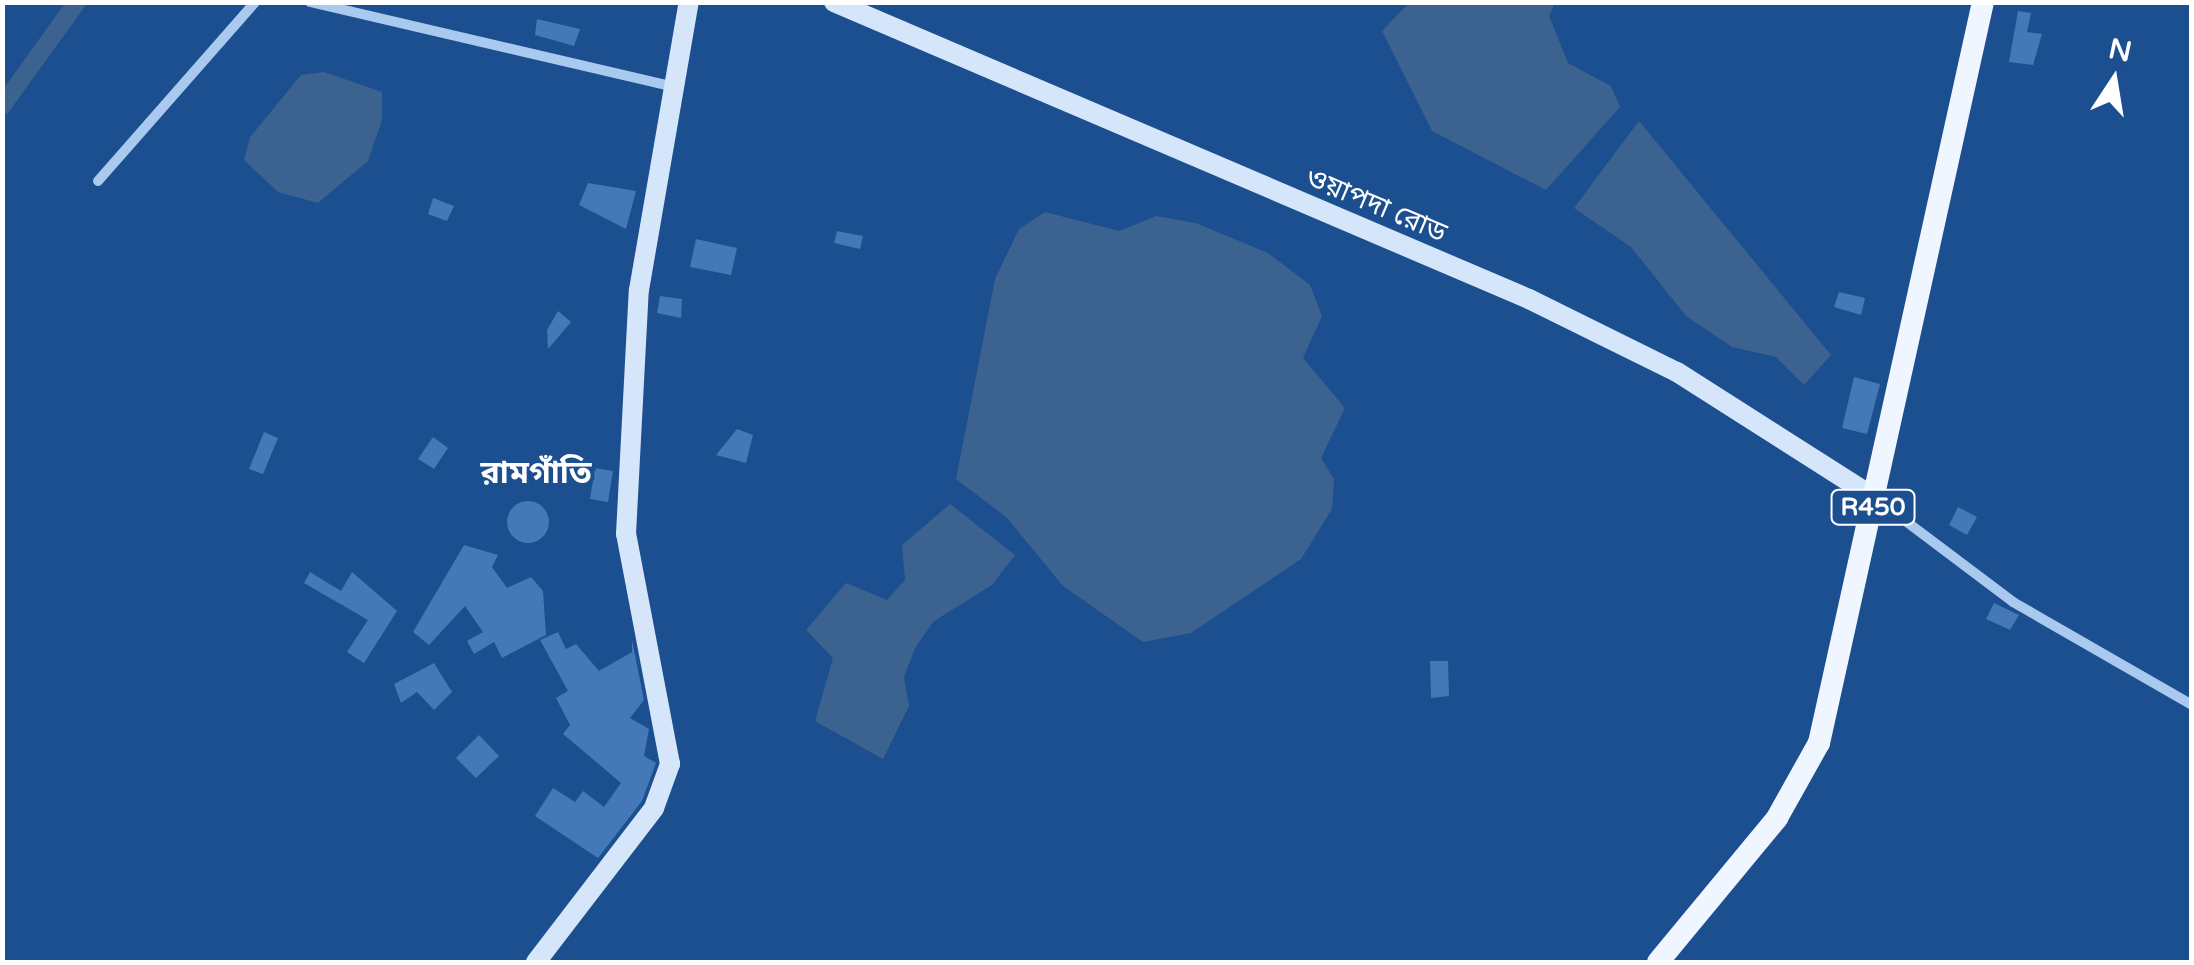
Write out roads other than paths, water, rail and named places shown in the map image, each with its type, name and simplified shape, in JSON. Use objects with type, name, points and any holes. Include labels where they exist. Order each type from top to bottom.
[{"type":"main road","name":"R450","points":[[1658,962],[1811,768],[1875,498],[1983,2]]},
{"type":"street","points":[[98,181],[255,2]]},
{"type":"street","points":[[310,2],[674,88]]},
{"type":"street","points":[[536,962],[654,808],[670,764],[626,534],[640,290],[689,2]]},
{"type":"street","name":"ওয়াপদা রোড","points":[[834,2],[1529,298],[1677,372],[1875,498]]},
{"type":"street","points":[[1875,498],[2014,602],[2192,705]]},
{"type":"water","points":[[1410,2],[1555,3],[1549,16],[1568,63],[1611,86],[1620,107],[1546,190],[1432,131],[1382,31]]},
{"type":"water","points":[[324,72],[382,92],[382,120],[368,161],[318,203],[278,192],[244,160],[250,137],[301,75]]},
{"type":"water","points":[[1639,121],[1831,355],[1804,385],[1776,357],[1732,347],[1686,316],[1631,247],[1574,208]]},
{"type":"water","points":[[1045,212],[1119,231],[1156,216],[1196,223],[1268,253],[1310,285],[1322,316],[1303,358],[1345,408],[1321,458],[1334,479],[1332,509],[1301,559],[1191,633],[1143,642],[1063,586],[1006,517],[956,479],[995,279],[1019,229]]},
{"type":"water","points":[[950,504],[1015,555],[992,585],[934,621],[915,648],[904,677],[909,706],[883,759],[815,721],[833,658],[806,630],[846,583],[887,600],[905,580],[902,545]]},
{"type":"waterway","points":[[2,106],[77,2]]},
{"type":"district","name":"রামগাঁতি","points":[[536,473]]}]
